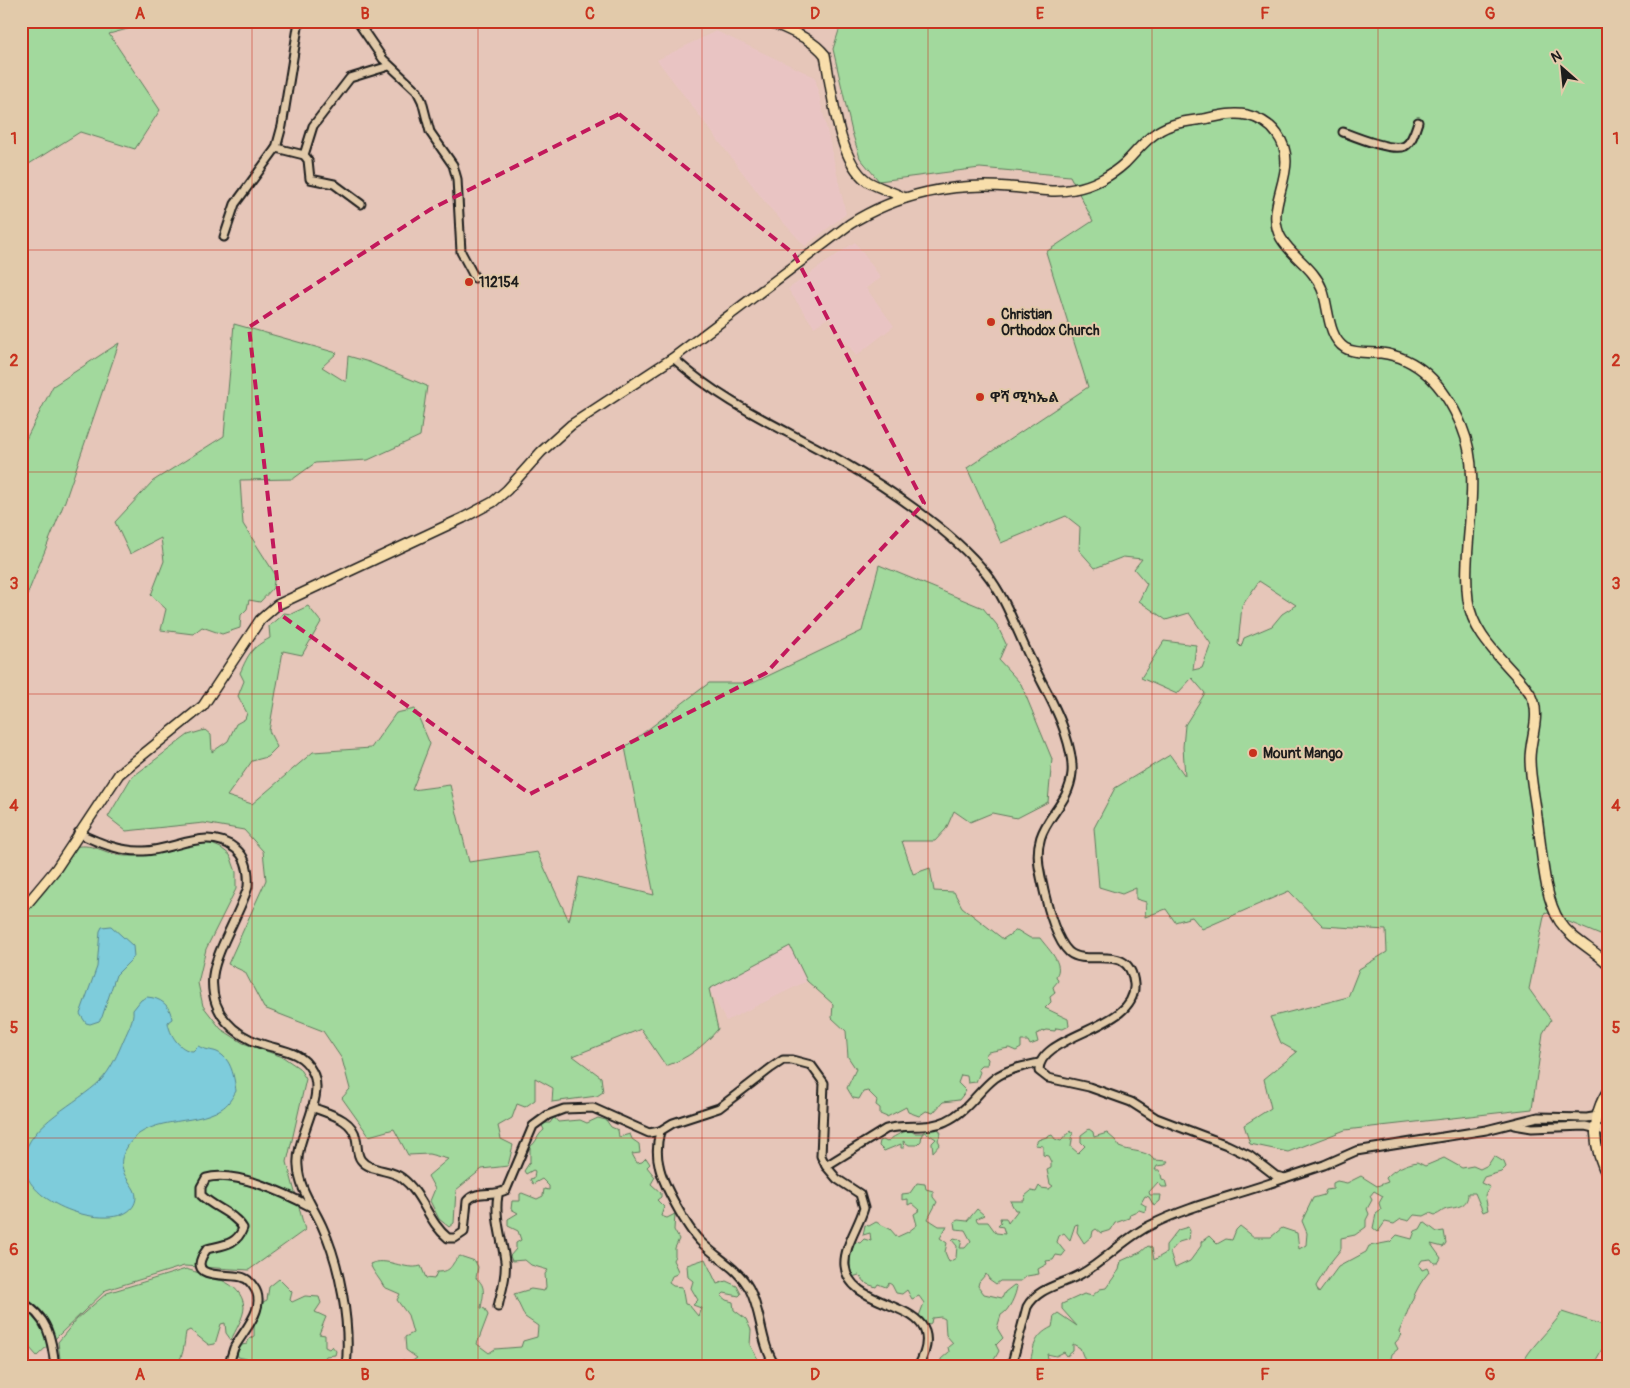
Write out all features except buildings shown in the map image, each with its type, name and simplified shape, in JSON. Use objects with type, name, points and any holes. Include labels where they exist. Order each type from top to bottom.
[{"type":"main road","points":[[769,21],[808,41],[819,48],[825,55],[844,143],[853,166],[867,182],[905,198]]},
{"type":"main road","points":[[21,911],[56,869],[78,833],[119,774],[203,706],[260,620],[277,605],[463,518],[492,502],[507,490],[541,452],[571,425],[673,358],[850,224],[879,207],[905,198],[964,185],[1056,191],[1073,190],[1094,183],[1123,166],[1157,132],[1179,123],[1232,114],[1243,114],[1262,121],[1276,132],[1285,149],[1288,161],[1276,214],[1279,234],[1285,244],[1317,279],[1323,291],[1336,339],[1345,348],[1359,352],[1376,352],[1402,357],[1426,372],[1445,395],[1463,428],[1470,470],[1467,578],[1471,614],[1477,630],[1533,698],[1536,720],[1530,757],[1547,887],[1552,907],[1570,935],[1609,965]]},
{"type":"main road","points":[[1609,1089],[1596,1116],[1594,1130],[1602,1166],[1609,1179]]},
{"type":"main road","points":[[1609,1114],[1606,1131],[1609,1150]]},
{"type":"street","points":[[224,237],[235,204],[276,148],[284,118],[299,21]]},
{"type":"street","points":[[357,21],[389,66],[419,95],[430,132],[456,172],[461,252],[475,278]]},
{"type":"street","points":[[304,155],[313,126],[350,78],[389,66]]},
{"type":"street","points":[[1343,132],[1370,142],[1398,148],[1405,146],[1412,139],[1418,122]]},
{"type":"street","points":[[276,148],[304,155],[308,160],[310,179],[334,184],[361,204]]},
{"type":"street","points":[[673,358],[694,377],[751,415],[842,462],[938,527],[987,575],[1002,601],[1065,731],[1070,755],[1072,773],[1067,791],[1040,833],[1037,849],[1046,899],[1064,947],[1078,958],[1114,957],[1124,963],[1134,983],[1130,1001],[1121,1010],[1097,1026],[1045,1054],[1039,1063],[1039,1071],[1048,1078],[1089,1087],[1131,1102],[1156,1118],[1227,1145],[1250,1156],[1276,1176],[1285,1178]]},
{"type":"street","points":[[78,833],[123,850],[144,851],[188,841],[212,838],[228,842],[239,851],[249,874],[248,887],[214,974],[215,1001],[226,1024],[236,1032],[254,1042],[297,1054],[306,1061],[313,1073],[317,1088],[297,1164],[304,1191],[330,1246],[337,1272],[346,1323],[346,1367]]},
{"type":"street","points":[[312,1107],[350,1124],[354,1130],[357,1151],[361,1160],[373,1168],[388,1171],[401,1177],[412,1187],[439,1231],[448,1238],[455,1238],[464,1232],[465,1206],[470,1197],[477,1193],[498,1194],[506,1190],[533,1126],[548,1115],[564,1108],[593,1108],[649,1133],[660,1131],[673,1123],[719,1108],[784,1060],[802,1061],[818,1071],[824,1083],[821,1150],[826,1166],[836,1179],[860,1194],[864,1202],[864,1208],[844,1264],[846,1276],[868,1295],[906,1312],[921,1322],[927,1339],[926,1352],[918,1367]]},
{"type":"street","points":[[826,1166],[886,1129],[897,1126],[933,1126],[947,1121],[964,1109],[996,1077],[1015,1069],[1039,1063]]},
{"type":"street","points":[[1011,1367],[1027,1307],[1041,1292],[1080,1275],[1096,1265],[1127,1239],[1149,1226],[1209,1201],[1324,1165],[1356,1151],[1511,1125],[1538,1117],[1609,1114]]},
{"type":"street","points":[[1511,1125],[1532,1128],[1585,1126],[1594,1130],[1606,1131]]},
{"type":"street","points":[[660,1131],[656,1148],[659,1167],[687,1226],[700,1242],[740,1274],[750,1290],[764,1339],[776,1367]]},
{"type":"street","points":[[228,1367],[234,1349],[258,1307],[258,1293],[252,1284],[243,1277],[214,1276],[204,1271],[201,1257],[206,1249],[232,1243],[240,1237],[243,1228],[235,1218],[210,1204],[201,1195],[200,1187],[206,1178],[216,1175],[265,1185],[312,1207]]},
{"type":"street","points":[[498,1194],[497,1214],[505,1261],[505,1280],[498,1307]]},
{"type":"street","points":[[21,1302],[35,1312],[48,1329],[55,1367]]},
{"type":"highlighted area","points":[[619,114],[794,254],[924,503],[766,673],[530,794],[281,615],[249,327],[431,209]]},
{"type":"shaded area","points":[[716,31],[815,77],[846,214],[805,246],[768,206],[657,60]]},
{"type":"shaded area","points":[[855,242],[881,278],[866,288],[894,326],[856,356],[829,317],[814,327],[788,289]]},
{"type":"shaded area","points":[[790,946],[807,981],[726,1021],[709,989]]},
{"type":"green space","points":[[21,21],[157,21],[109,34],[160,110],[135,149],[80,132],[21,169]]},
{"type":"green space","points":[[842,21],[1609,21],[1609,932],[1605,937],[1545,912],[1529,989],[1551,1020],[1543,1033],[1532,1109],[1345,1130],[1288,1152],[1250,1144],[1244,1125],[1271,1108],[1264,1079],[1297,1052],[1281,1043],[1270,1017],[1348,997],[1359,969],[1387,952],[1386,930],[1323,926],[1289,891],[1202,929],[1192,917],[1175,922],[1166,909],[1145,917],[1146,902],[1136,899],[1136,888],[1122,894],[1099,887],[1094,828],[1115,788],[1170,755],[1185,776],[1183,747],[1185,725],[1205,693],[1192,678],[1177,694],[1141,678],[1164,641],[1196,645],[1193,670],[1202,668],[1211,644],[1189,613],[1166,620],[1139,601],[1147,584],[1134,569],[1142,559],[1123,557],[1095,568],[1079,550],[1080,527],[1066,516],[1001,543],[967,468],[1088,387],[1046,252],[1093,221],[1070,176],[980,168],[879,181],[860,158],[852,132],[833,49]],"holes":[[[1259,581],[1296,605],[1282,614],[1272,626],[1244,638],[1241,647],[1238,644],[1242,606]]]},
{"type":"green space","points":[[234,324],[337,353],[322,367],[346,382],[348,356],[369,362],[427,386],[420,436],[368,460],[315,463],[293,479],[240,480],[243,524],[275,574],[273,588],[260,602],[249,600],[247,609],[241,615],[240,628],[222,634],[202,627],[193,634],[161,630],[166,609],[151,595],[164,561],[161,538],[130,554],[115,522],[153,481],[224,436]]},
{"type":"green space","points":[[119,343],[65,501],[21,610],[21,449],[53,386]]},
{"type":"green space","points":[[879,565],[983,608],[997,625],[1006,644],[999,660],[1021,684],[1052,759],[1048,802],[1017,818],[992,813],[970,822],[954,811],[946,829],[935,841],[902,841],[913,874],[930,868],[934,891],[954,892],[962,907],[1003,939],[1017,930],[1030,938],[1040,938],[1054,956],[1058,966],[1056,976],[1058,981],[1053,987],[1055,993],[1050,997],[1051,1002],[1045,1008],[1068,1019],[1069,1026],[1063,1029],[1056,1028],[1055,1031],[1046,1030],[1036,1034],[1038,1042],[1030,1045],[1028,1041],[1021,1041],[1021,1048],[1016,1051],[1009,1048],[988,1052],[985,1056],[988,1059],[987,1065],[982,1065],[978,1069],[980,1072],[976,1082],[968,1083],[967,1076],[961,1075],[958,1083],[966,1091],[959,1100],[943,1102],[933,1113],[926,1111],[919,1116],[908,1112],[906,1107],[887,1117],[880,1114],[880,1108],[876,1105],[877,1100],[868,1091],[863,1092],[859,1099],[853,1098],[847,1088],[856,1069],[848,1057],[846,1031],[832,1018],[833,1004],[807,981],[790,946],[709,989],[718,1029],[701,1047],[688,1056],[666,1066],[641,1029],[573,1056],[601,1077],[603,1092],[597,1096],[552,1102],[553,1088],[535,1078],[535,1100],[525,1107],[517,1104],[512,1118],[498,1126],[501,1139],[513,1145],[508,1166],[482,1169],[456,1190],[454,1223],[449,1227],[439,1219],[430,1201],[435,1189],[428,1176],[448,1159],[429,1154],[408,1155],[394,1129],[369,1136],[342,1098],[350,1089],[342,1059],[323,1031],[264,1008],[245,972],[228,964],[266,880],[263,851],[244,830],[204,823],[126,831],[108,817],[131,778],[188,735],[205,730],[211,735],[212,752],[228,741],[236,724],[245,719],[247,713],[238,696],[244,681],[240,673],[248,656],[255,648],[270,638],[269,626],[284,613],[291,614],[308,606],[321,622],[302,655],[283,651],[269,731],[277,747],[267,757],[252,761],[227,796],[252,804],[313,752],[371,748],[396,713],[415,709],[430,744],[412,790],[450,785],[469,862],[537,852],[569,921],[579,877],[654,895],[625,747],[709,683],[753,683],[862,631]]},
{"type":"green space","points":[[196,843],[209,843],[221,848],[230,855],[236,872],[236,889],[206,949],[198,983],[203,1006],[221,1029],[243,1043],[283,1057],[299,1068],[306,1079],[287,1162],[305,1230],[249,1270],[184,1266],[106,1290],[37,1356],[21,1338],[21,918],[46,890],[74,847],[88,846],[113,854],[136,856],[162,852]]},
{"type":"green space","points":[[554,1117],[558,1122],[580,1120],[587,1123],[598,1118],[606,1120],[611,1127],[618,1130],[619,1137],[630,1134],[632,1139],[639,1144],[640,1153],[632,1154],[637,1163],[642,1162],[646,1158],[650,1164],[647,1167],[655,1177],[651,1184],[661,1193],[661,1197],[657,1200],[664,1207],[661,1216],[667,1218],[675,1214],[674,1230],[679,1239],[673,1260],[678,1271],[677,1274],[672,1276],[669,1283],[673,1286],[682,1287],[685,1304],[689,1305],[698,1316],[701,1308],[693,1305],[698,1300],[691,1288],[693,1281],[688,1277],[687,1265],[705,1259],[717,1284],[726,1281],[737,1286],[741,1294],[739,1296],[724,1293],[721,1296],[733,1302],[734,1310],[746,1319],[751,1330],[750,1345],[759,1361],[767,1367],[401,1367],[398,1362],[403,1360],[411,1362],[417,1358],[406,1350],[405,1337],[413,1333],[408,1315],[397,1300],[400,1294],[384,1287],[371,1267],[370,1264],[376,1262],[389,1262],[408,1267],[421,1266],[426,1278],[434,1279],[437,1272],[449,1269],[460,1256],[475,1261],[478,1267],[476,1278],[483,1288],[481,1308],[485,1309],[488,1315],[477,1344],[489,1353],[495,1349],[521,1347],[523,1341],[537,1337],[538,1326],[525,1317],[514,1294],[531,1289],[544,1291],[546,1287],[545,1274],[548,1270],[531,1265],[525,1260],[512,1261],[510,1256],[516,1249],[516,1243],[521,1240],[518,1231],[508,1226],[508,1219],[518,1213],[511,1209],[512,1201],[520,1201],[520,1194],[522,1193],[537,1199],[543,1196],[544,1189],[549,1190],[549,1186],[542,1179],[533,1184],[530,1179],[534,1178],[535,1171],[533,1170],[526,1174],[524,1171],[530,1162],[530,1147],[544,1130],[541,1123],[550,1123]]},
{"type":"green space","points":[[931,1127],[937,1127],[941,1133],[938,1140],[940,1144],[933,1152],[932,1143],[936,1139],[925,1132],[922,1134],[921,1141],[917,1145],[909,1145],[903,1141],[904,1148],[901,1148],[901,1144],[884,1151],[879,1146],[880,1141],[887,1142],[904,1132],[910,1130],[914,1133],[922,1133]]},
{"type":"green space","points":[[1089,1129],[1093,1132],[1094,1137],[1107,1133],[1123,1149],[1148,1154],[1154,1160],[1168,1161],[1165,1165],[1157,1166],[1155,1170],[1160,1170],[1162,1179],[1165,1180],[1167,1187],[1162,1187],[1158,1182],[1149,1192],[1150,1195],[1161,1195],[1160,1201],[1154,1206],[1149,1197],[1145,1196],[1141,1203],[1146,1206],[1145,1212],[1139,1210],[1130,1214],[1129,1218],[1115,1223],[1111,1230],[1101,1233],[1096,1229],[1093,1231],[1092,1236],[1084,1243],[1077,1232],[1078,1224],[1075,1225],[1070,1240],[1064,1233],[1059,1236],[1057,1242],[1065,1252],[1062,1256],[1056,1255],[1053,1260],[1046,1261],[1047,1264],[1038,1269],[1039,1274],[1027,1276],[1021,1281],[1000,1281],[996,1284],[986,1274],[978,1286],[984,1294],[1002,1298],[1005,1292],[1014,1285],[1017,1286],[1012,1302],[1001,1315],[997,1328],[1003,1338],[996,1345],[999,1351],[990,1367],[941,1367],[941,1359],[949,1352],[948,1347],[953,1343],[946,1335],[945,1319],[941,1317],[932,1318],[931,1323],[927,1325],[919,1316],[924,1303],[919,1296],[912,1299],[907,1290],[902,1294],[896,1293],[889,1283],[886,1287],[878,1284],[876,1287],[867,1284],[859,1275],[852,1277],[850,1260],[854,1245],[856,1242],[860,1243],[864,1239],[871,1241],[870,1233],[863,1235],[865,1225],[869,1226],[876,1222],[890,1229],[897,1237],[908,1232],[917,1225],[914,1214],[920,1210],[912,1203],[908,1205],[908,1199],[902,1200],[902,1194],[910,1193],[917,1183],[925,1184],[926,1189],[933,1191],[933,1197],[937,1202],[928,1219],[939,1226],[947,1226],[940,1238],[947,1243],[945,1252],[949,1262],[956,1258],[957,1246],[952,1240],[954,1238],[962,1240],[960,1248],[965,1248],[971,1241],[965,1230],[955,1229],[954,1222],[958,1220],[967,1221],[977,1209],[984,1215],[976,1219],[978,1222],[988,1222],[996,1233],[1005,1234],[1003,1227],[998,1226],[1001,1223],[1000,1218],[1006,1218],[1008,1223],[1018,1210],[1015,1210],[1010,1201],[1024,1201],[1025,1196],[1031,1191],[1036,1192],[1039,1186],[1049,1189],[1053,1186],[1050,1184],[1047,1170],[1051,1168],[1051,1162],[1048,1156],[1043,1155],[1043,1146],[1035,1145],[1038,1140],[1052,1135],[1055,1139],[1061,1141],[1070,1131],[1073,1133],[1071,1147],[1078,1153],[1085,1146],[1081,1142],[1081,1135]]},
{"type":"green space","points":[[1494,1156],[1504,1162],[1506,1167],[1501,1172],[1484,1177],[1481,1183],[1490,1187],[1485,1195],[1488,1210],[1483,1212],[1475,1193],[1468,1193],[1468,1198],[1461,1206],[1435,1215],[1430,1213],[1424,1216],[1414,1215],[1409,1221],[1401,1219],[1394,1224],[1385,1222],[1378,1232],[1373,1228],[1376,1214],[1381,1210],[1379,1203],[1383,1196],[1374,1191],[1370,1196],[1372,1200],[1367,1209],[1369,1214],[1366,1220],[1366,1227],[1355,1235],[1341,1238],[1341,1249],[1329,1264],[1316,1286],[1319,1293],[1338,1267],[1366,1252],[1369,1246],[1390,1242],[1397,1235],[1412,1239],[1415,1231],[1420,1229],[1424,1222],[1437,1232],[1444,1231],[1446,1243],[1443,1247],[1431,1244],[1441,1258],[1438,1263],[1434,1263],[1431,1259],[1422,1260],[1419,1265],[1422,1270],[1427,1268],[1429,1272],[1419,1286],[1412,1301],[1399,1332],[1402,1335],[1395,1343],[1398,1349],[1392,1354],[1389,1367],[1089,1367],[1092,1365],[1090,1361],[1085,1361],[1080,1348],[1073,1344],[1073,1351],[1067,1356],[1064,1352],[1056,1356],[1047,1354],[1049,1363],[1055,1360],[1058,1367],[1029,1367],[1035,1343],[1041,1334],[1052,1327],[1054,1316],[1058,1313],[1077,1326],[1062,1309],[1062,1304],[1084,1294],[1092,1296],[1100,1289],[1106,1288],[1119,1270],[1121,1261],[1141,1252],[1148,1246],[1152,1248],[1154,1260],[1166,1253],[1166,1245],[1178,1230],[1188,1227],[1190,1231],[1189,1239],[1179,1242],[1170,1252],[1175,1268],[1190,1261],[1201,1246],[1201,1242],[1209,1236],[1217,1244],[1226,1239],[1232,1240],[1240,1226],[1254,1237],[1271,1237],[1282,1228],[1297,1233],[1299,1249],[1306,1245],[1307,1233],[1302,1221],[1313,1198],[1324,1195],[1326,1190],[1333,1189],[1333,1183],[1337,1181],[1347,1183],[1361,1176],[1377,1186],[1388,1182],[1386,1178],[1396,1170],[1413,1163],[1417,1162],[1425,1166],[1444,1158],[1462,1168],[1473,1166],[1480,1169],[1488,1165]]},
{"type":"green space","points":[[186,1269],[222,1280],[237,1291],[242,1298],[243,1315],[231,1340],[226,1333],[225,1323],[221,1324],[215,1344],[209,1345],[190,1330],[186,1332],[181,1356],[173,1367],[61,1367],[58,1342],[77,1319],[107,1293]]},
{"type":"green space","points":[[279,1279],[292,1292],[290,1300],[292,1302],[305,1296],[319,1297],[321,1303],[315,1312],[326,1317],[319,1334],[325,1335],[325,1347],[329,1349],[332,1346],[336,1351],[335,1355],[326,1356],[322,1362],[323,1367],[243,1367],[247,1359],[238,1357],[237,1353],[242,1345],[247,1344],[249,1339],[254,1336],[254,1324],[259,1318],[263,1302],[267,1300],[269,1287]]},
{"type":"green space","points":[[1562,1312],[1609,1327],[1609,1337],[1592,1367],[1521,1367],[1534,1346]]},
{"type":"water","points":[[111,926],[133,946],[134,957],[116,975],[102,1017],[99,1021],[90,1024],[86,1023],[80,1014],[97,967],[100,931],[102,927]]},
{"type":"water","points":[[147,997],[157,999],[167,1006],[172,1019],[168,1022],[169,1027],[180,1045],[193,1051],[198,1046],[217,1052],[226,1059],[231,1069],[236,1091],[221,1109],[197,1118],[157,1126],[144,1131],[134,1138],[125,1152],[122,1162],[124,1174],[136,1193],[130,1210],[117,1216],[98,1217],[77,1213],[56,1204],[39,1192],[27,1176],[24,1158],[34,1135],[44,1124],[91,1089],[108,1072],[129,1028],[133,1017],[133,1010],[141,1000]]},
{"type":"place","name":"112154","points":[[469,282]]},
{"type":"place","name":"Christian Orthodox Church","points":[[991,322]]},
{"type":"place","name":"ዋሻ ሚካኤል","points":[[980,397]]},
{"type":"place","name":"Mount Mango","points":[[1253,753]]}]
